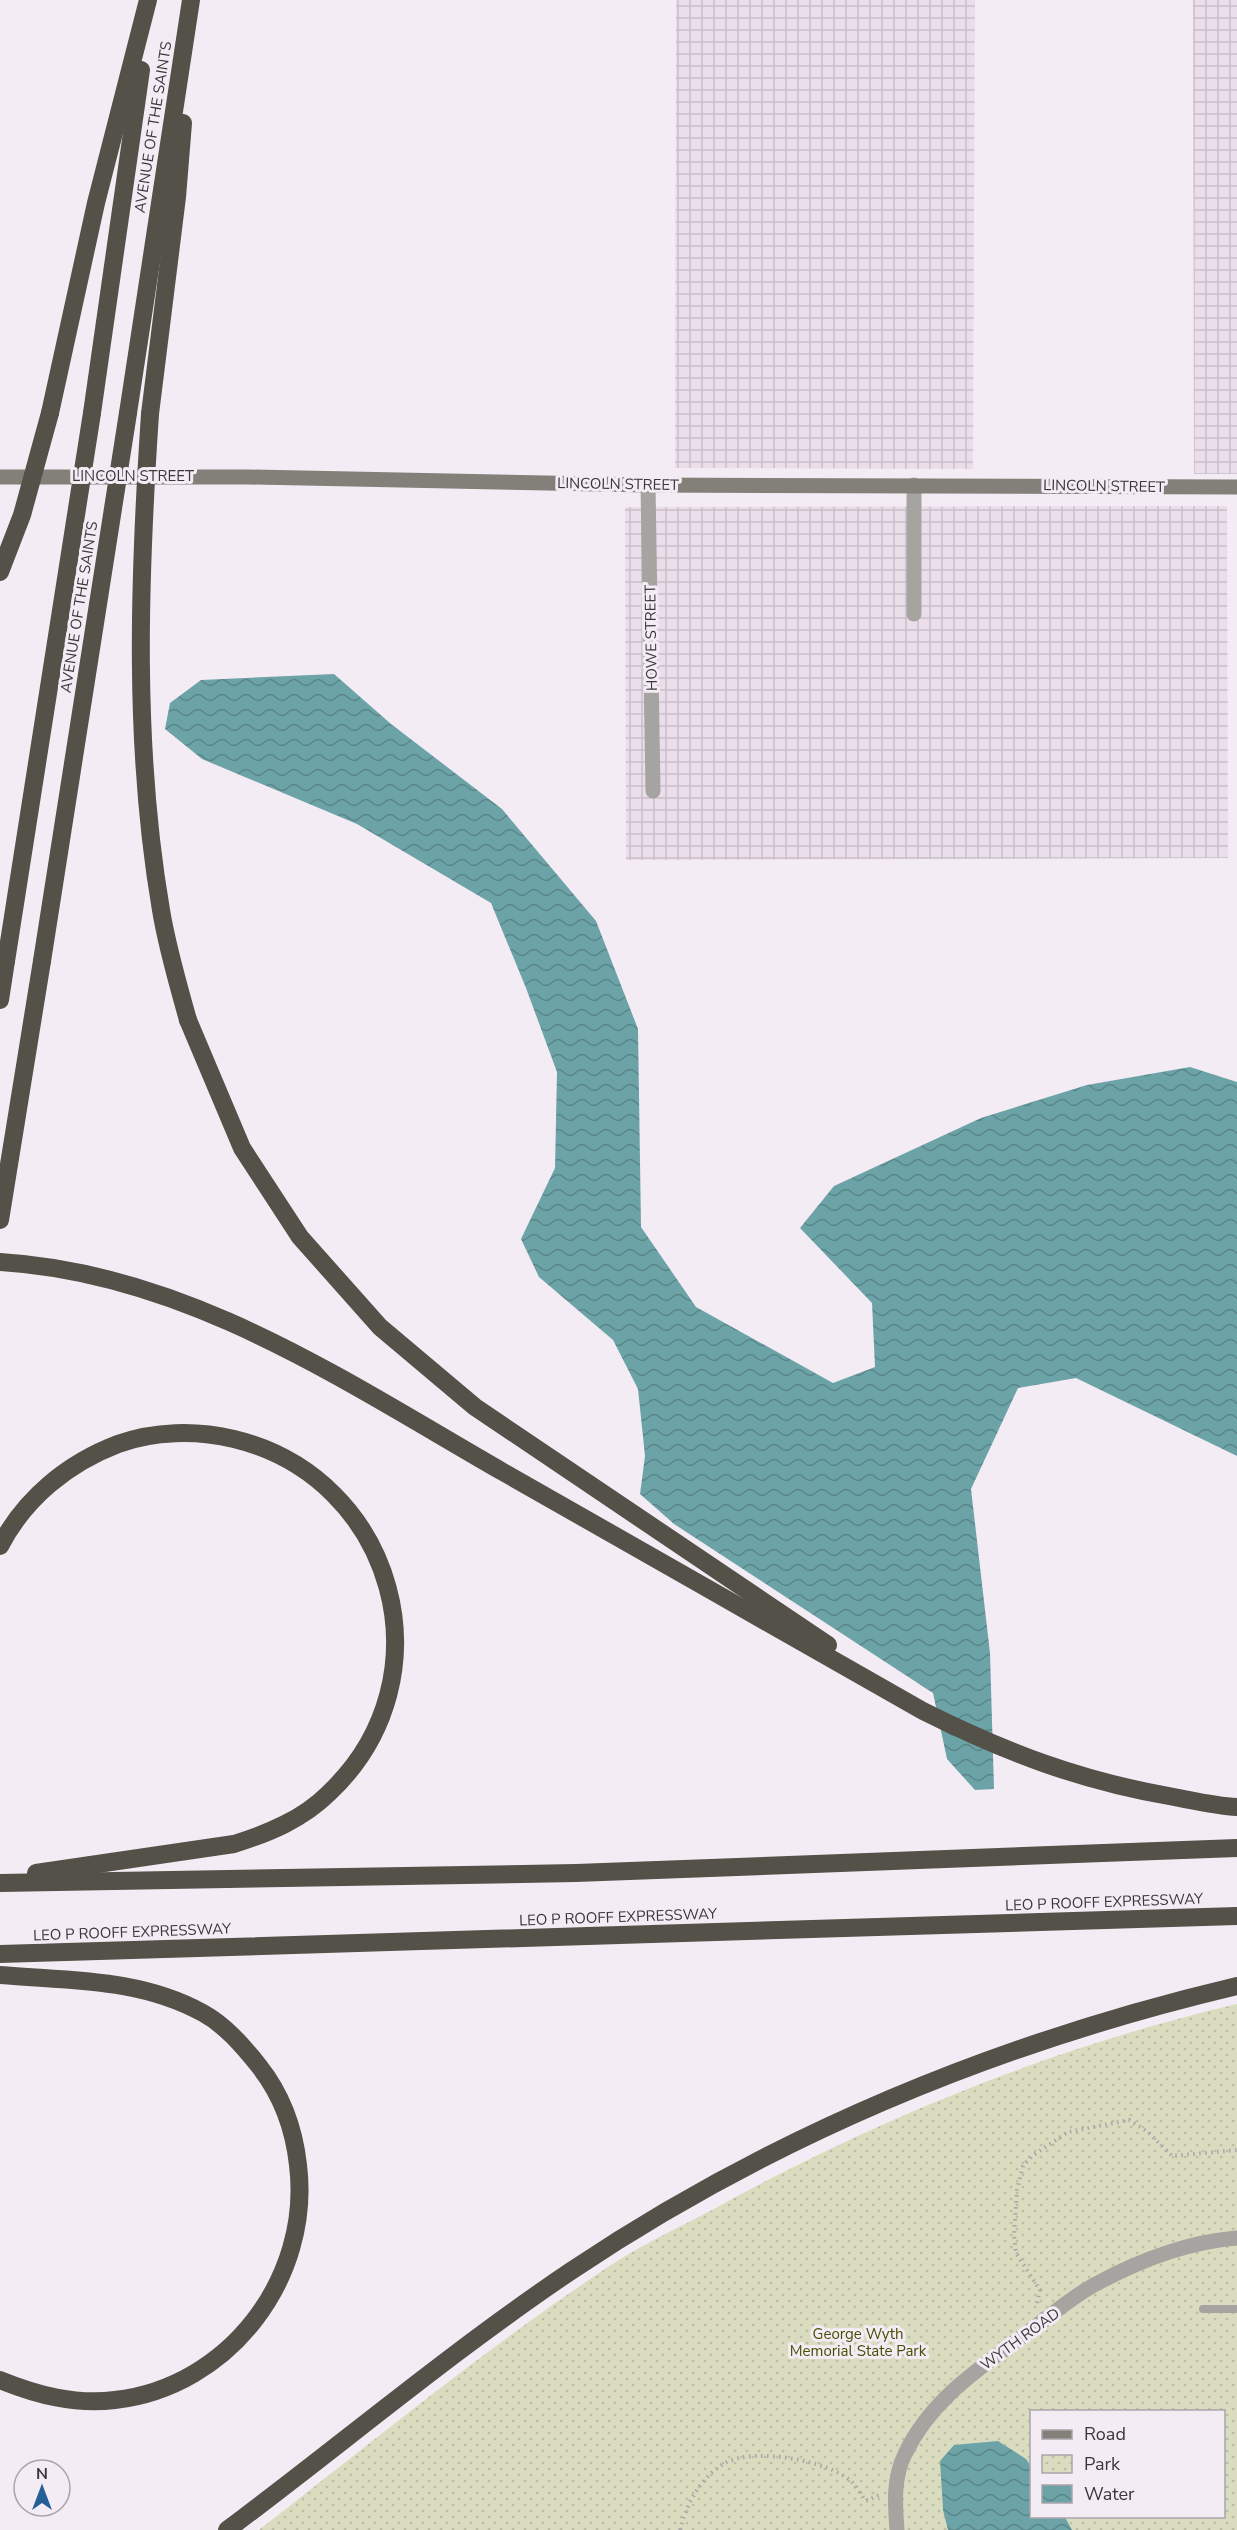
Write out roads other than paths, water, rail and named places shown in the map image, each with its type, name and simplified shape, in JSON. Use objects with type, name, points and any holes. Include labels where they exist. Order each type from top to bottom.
[{"type":"highway","points":[[0,572],[22,515],[51,413],[96,203],[150,0]]},
{"type":"highway","name":"AVENUE OF THE SAINTS","points":[[0,1000],[92,413],[150,0]]},
{"type":"highway","points":[[192,0],[177,197],[150,414],[140,595],[143,739],[161,910],[188,1020],[242,1148],[300,1237],[380,1327],[475,1407],[719,1569],[923,1711]]},
{"type":"highway","name":"AVENUE OF THE SAINTS","points":[[0,1220],[192,0]]},
{"type":"highway","points":[[0,1262],[83,1274],[179,1301],[219,1317],[357,1388],[923,1711],[1021,1757],[1069,1773],[1153,1794],[1237,1807]]},
{"type":"highway","points":[[0,1546],[22,1513],[41,1492],[78,1463],[101,1451],[147,1436],[174,1433],[220,1436],[267,1449],[290,1461],[327,1487],[358,1523],[380,1561],[390,1593],[397,1634],[396,1658],[384,1708],[362,1754],[330,1792],[286,1824],[234,1844],[0,1878]]},
{"type":"highway","points":[[0,1883],[576,1873],[1237,1848]]},
{"type":"highway","name":"LEO P ROOFF EXPRESSWAY","points":[[0,1954],[1237,1916]]},
{"type":"highway","points":[[0,1975],[101,1982],[144,1989],[205,2014],[248,2052],[281,2099],[292,2127],[301,2186],[298,2217],[286,2270],[254,2321],[216,2360],[184,2378],[152,2391],[116,2400],[84,2401],[58,2398],[32,2393],[0,2380]]},
{"type":"highway","points":[[227,2530],[480,2335],[572,2270],[756,2161],[904,2092],[1048,2037],[1237,1986]]},
{"type":"main road","name":"LINCOLN STREET","points":[[0,477],[238,477],[648,485],[1237,487]]},
{"type":"street","name":"HOWE STREET","points":[[648,485],[653,791]]},
{"type":"street","points":[[914,614],[915,485]]},
{"type":"street","name":"WYTH ROAD","points":[[897,2530],[894,2492],[904,2455],[927,2417],[957,2385],[1093,2285],[1172,2251],[1215,2240],[1237,2238]]},
{"type":"lane","points":[[1203,2309],[1237,2309]]},
{"type":"water","points":[[334,674],[391,724],[502,809],[596,921],[638,1029],[641,1227],[696,1307],[833,1383],[875,1367],[872,1303],[800,1228],[834,1186],[981,1118],[1087,1085],[1190,1067],[1237,1082],[1237,1456],[1076,1378],[1018,1388],[971,1489],[990,1653],[994,1789],[975,1790],[947,1759],[933,1693],[674,1524],[640,1494],[645,1456],[638,1389],[613,1340],[539,1277],[521,1239],[555,1168],[557,1072],[491,903],[357,824],[202,759],[165,729],[170,703],[201,680]]},
{"type":"water","points":[[998,2441],[1026,2459],[1030,2465],[1030,2518],[1066,2518],[1072,2530],[948,2530],[943,2510],[940,2461],[954,2445]]},
{"type":"park label","name":"George Wyth Memorial State Park","points":[[858,2342]]}]
